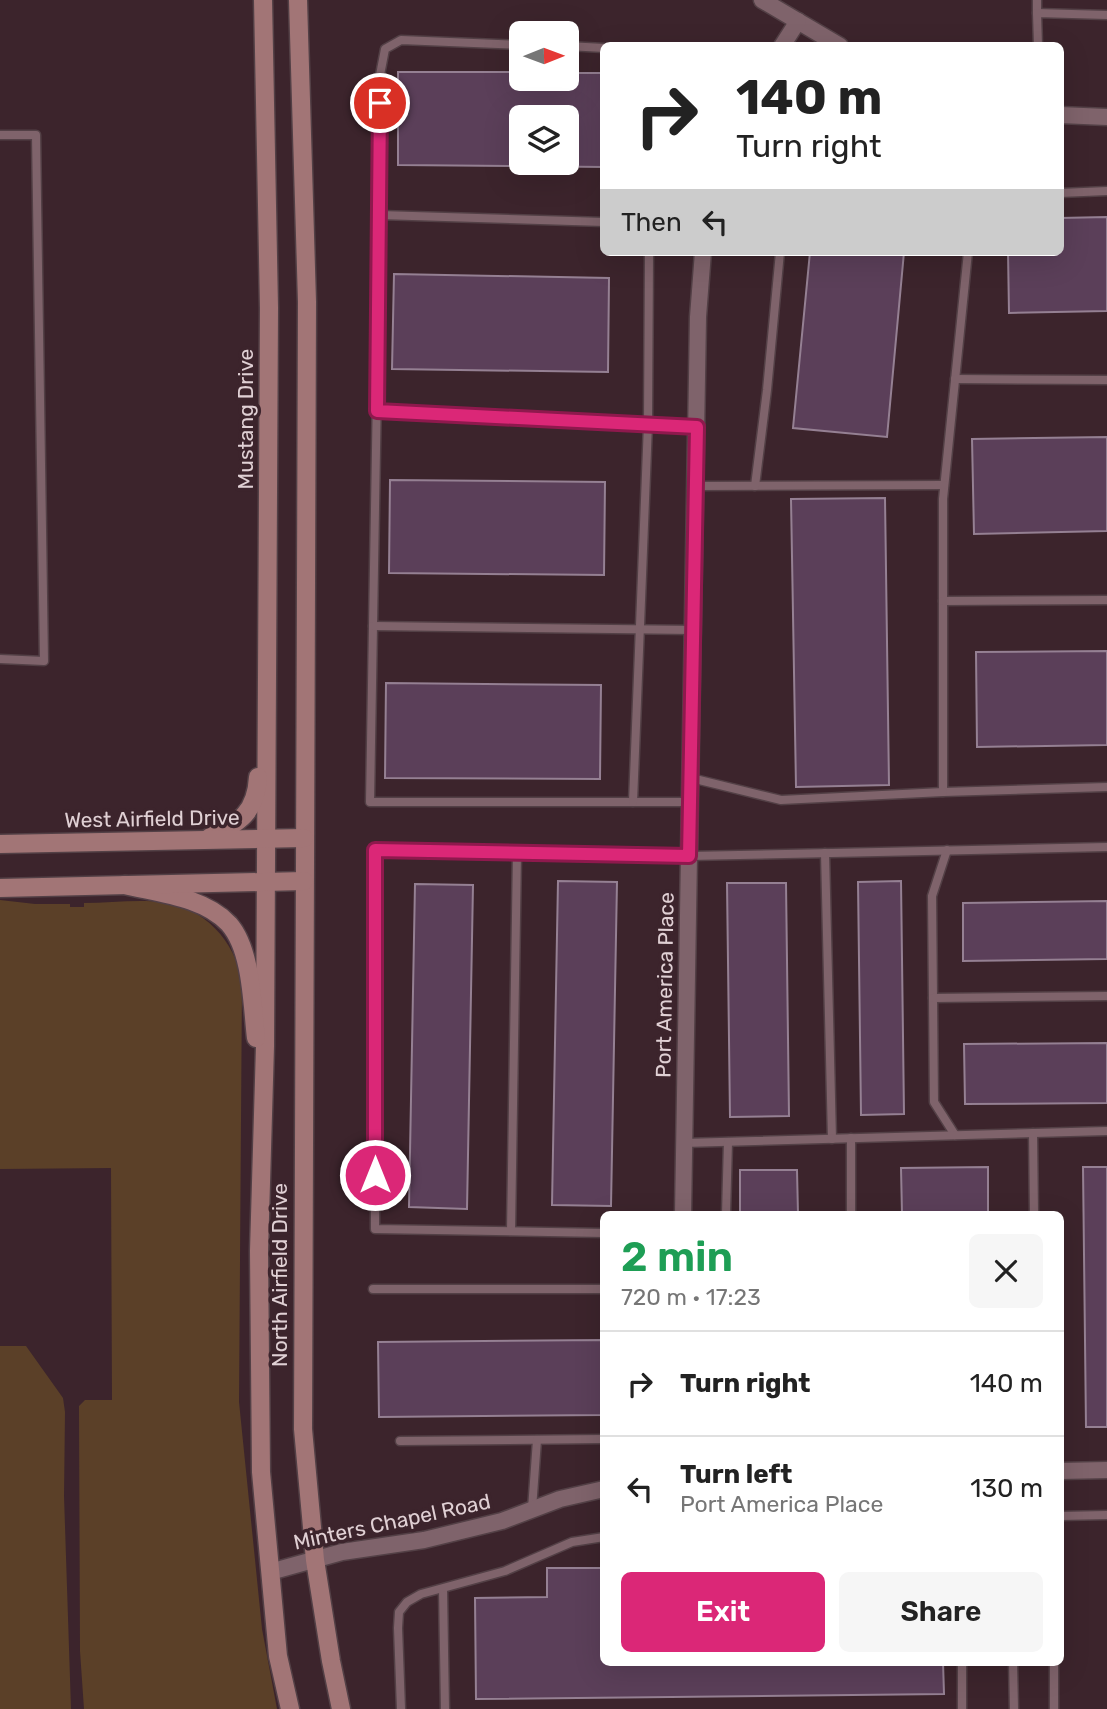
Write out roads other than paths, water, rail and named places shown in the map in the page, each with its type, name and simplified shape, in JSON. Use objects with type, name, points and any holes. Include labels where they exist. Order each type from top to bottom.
[{"type":"main road","name":"Mustang Drive","points":[[263,0],[269,308],[267,839]]},
{"type":"main road","points":[[298,0],[307,302],[304,838]]},
{"type":"main road","points":[[205,840],[232,826],[249,812],[257,792],[268,619]]},
{"type":"main road","name":"West Airfield Drive","points":[[0,844],[304,838]]},
{"type":"main road","name":"North Airfield Drive","points":[[304,838],[302,1382],[305,1457],[314,1560],[341,1709]]},
{"type":"main road","name":"North Airfield Drive","points":[[267,839],[259,1251],[261,1472],[278,1656],[290,1709]]},
{"type":"main road","points":[[0,888],[304,881]]},
{"type":"main road","points":[[125,885],[184,899],[209,910],[229,925],[242,947],[247,968],[263,1115]]},
{"type":"street","points":[[762,0],[833,42]]},
{"type":"street","points":[[785,42],[798,21]]},
{"type":"street","points":[[1064,115],[1107,117]]},
{"type":"street","name":"Port America Place","points":[[683,1211],[698,317],[703,256]]},
{"type":"street","points":[[1064,1471],[1107,1470]]},
{"type":"street","name":"Minters Chapel Road","points":[[270,1572],[342,1552],[424,1540],[502,1521],[560,1499],[600,1490]]},
{"type":"lane","points":[[1037,0],[1038,42]]},
{"type":"lane","points":[[1037,13],[1107,15]]},
{"type":"lane","points":[[509,44],[401,40],[385,48],[380,75],[370,802],[690,802]]},
{"type":"lane","points":[[579,47],[600,48]]},
{"type":"lane","points":[[0,135],[36,135],[44,661],[0,659]]},
{"type":"lane","points":[[1064,192],[1107,191]]},
{"type":"lane","points":[[380,215],[600,222]]},
{"type":"lane","points":[[633,802],[648,424],[649,256]]},
{"type":"lane","points":[[755,486],[780,256]]},
{"type":"lane","points":[[943,792],[944,485],[968,256]]},
{"type":"lane","points":[[955,379],[1107,380]]},
{"type":"lane","points":[[377,411],[697,427]]},
{"type":"lane","points":[[697,486],[944,485]]},
{"type":"lane","points":[[943,601],[1107,600]]},
{"type":"lane","points":[[373,626],[694,631]]},
{"type":"lane","points":[[691,778],[781,800],[1107,787]]},
{"type":"lane","points":[[600,1233],[375,1229],[375,850],[689,856],[1107,847]]},
{"type":"lane","points":[[947,850],[932,896],[934,1102],[955,1135]]},
{"type":"lane","points":[[512,1231],[517,853]]},
{"type":"lane","points":[[825,853],[832,1139]]},
{"type":"lane","points":[[933,998],[1107,996]]},
{"type":"lane","points":[[684,1143],[1107,1131]]},
{"type":"lane","points":[[1033,1133],[1034,1211]]},
{"type":"lane","points":[[851,1138],[851,1211]]},
{"type":"lane","points":[[726,1211],[728,1142]]},
{"type":"lane","points":[[373,1290],[600,1289]]},
{"type":"lane","points":[[400,1441],[600,1439]]},
{"type":"lane","points":[[532,1508],[537,1440]]},
{"type":"lane","points":[[1064,1516],[1107,1515]]},
{"type":"lane","points":[[401,1709],[399,1612],[407,1602],[421,1594],[505,1571],[572,1542],[600,1538]]},
{"type":"lane","points":[[443,1589],[444,1709]]},
{"type":"lane","points":[[962,1666],[962,1709]]},
{"type":"lane","points":[[1013,1666],[1014,1709]]},
{"type":"lane","points":[[1054,1666],[1054,1709]]}]
